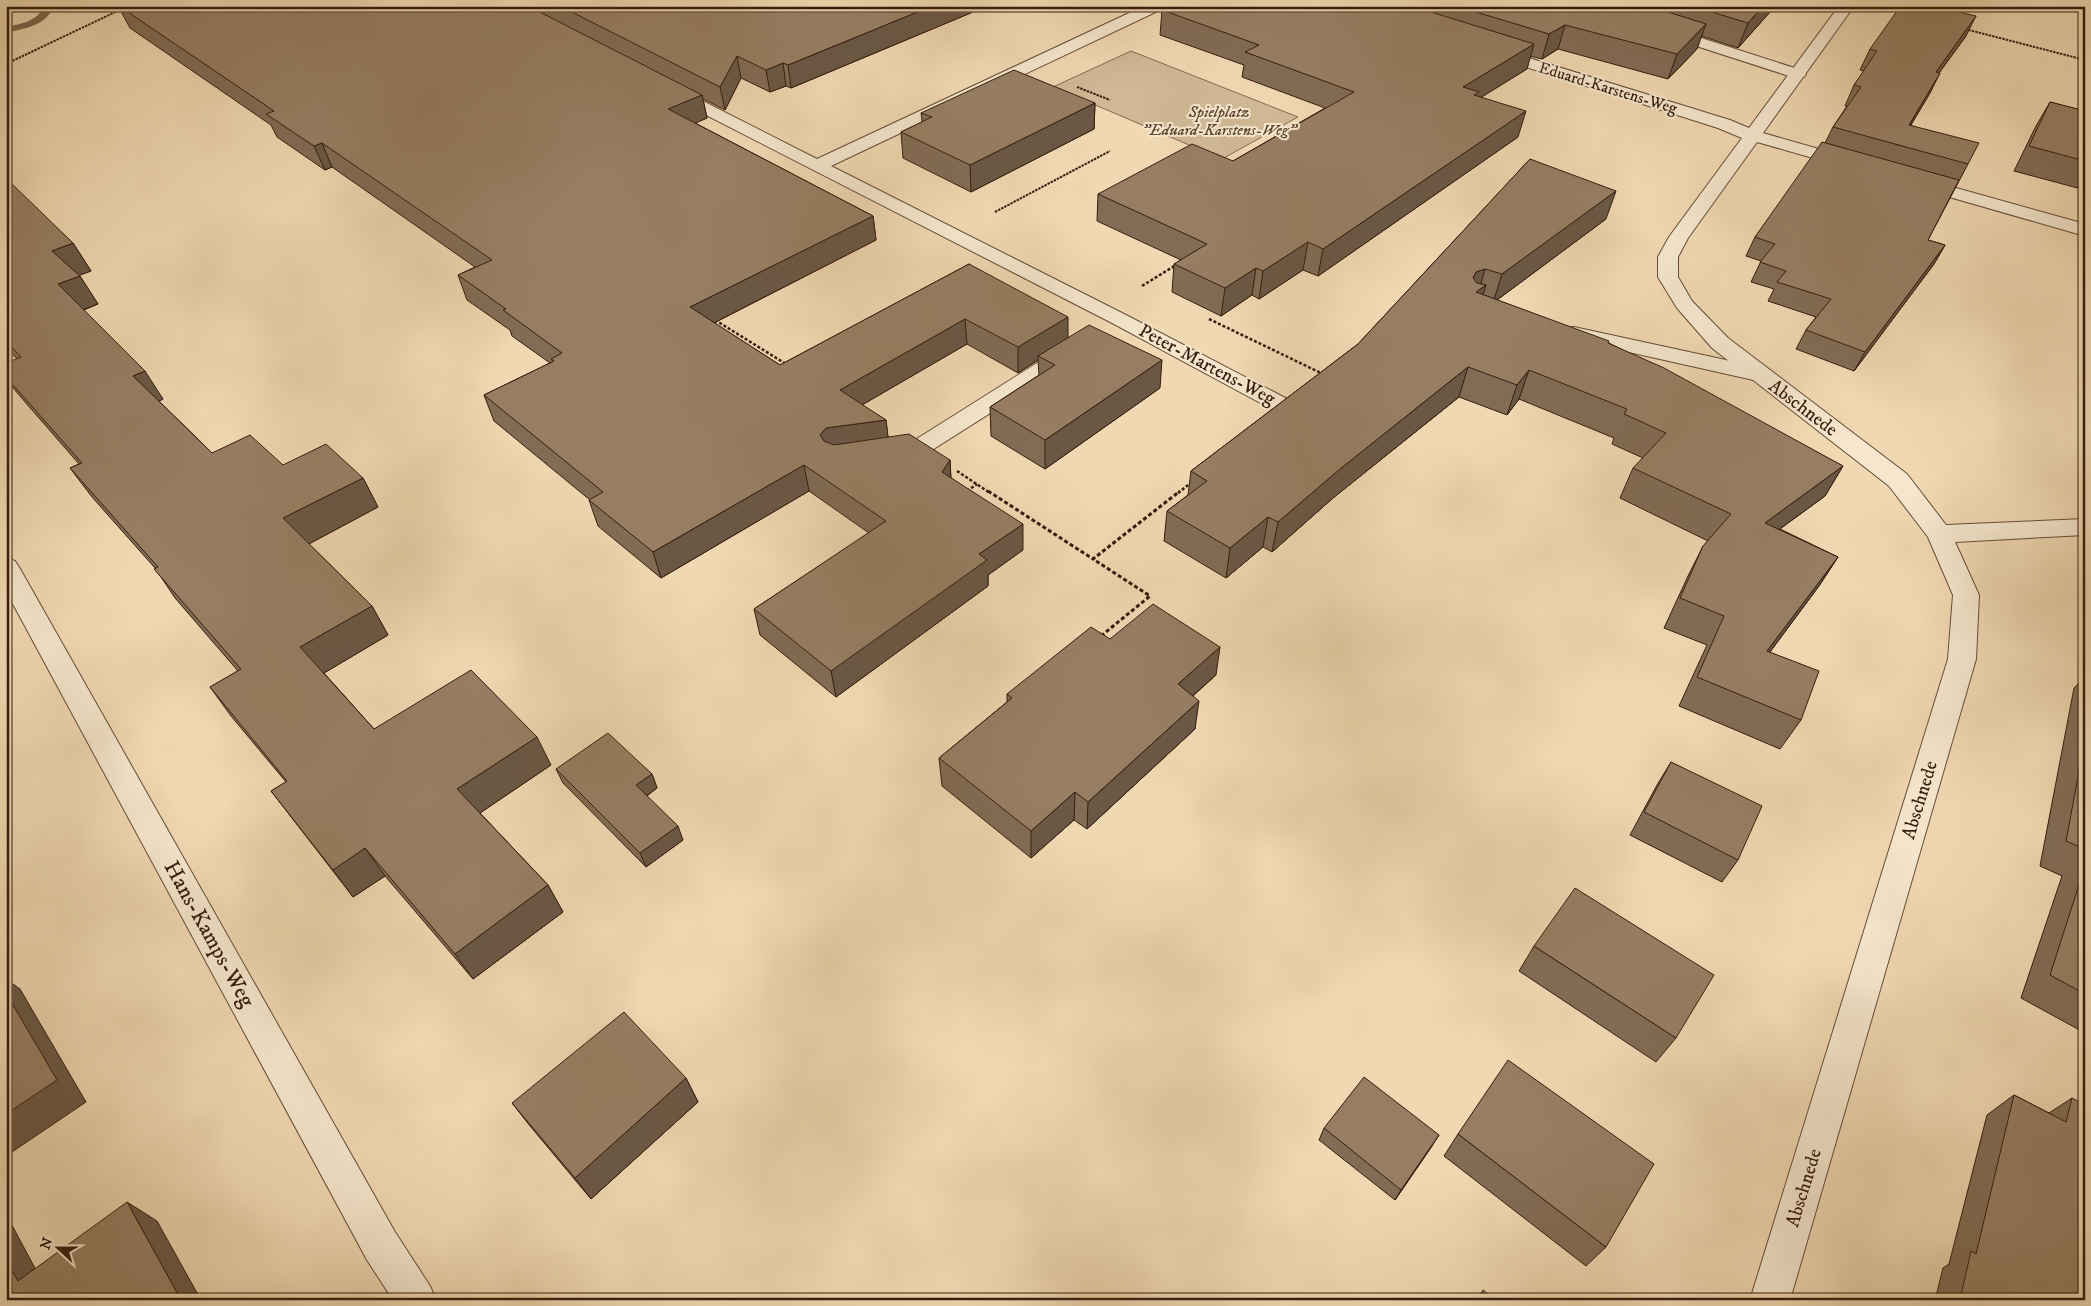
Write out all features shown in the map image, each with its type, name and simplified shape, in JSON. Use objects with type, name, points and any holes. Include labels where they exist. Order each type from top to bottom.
[{"type":"street","points":[[816,166],[1157,6]]},
{"type":"street","name":"Abschnede","points":[[1770,1300],[1962,659],[1966,594],[1940,534],[1898,480],[1720,343],[1684,304],[1668,277],[1668,257],[1679,237],[1846,6]]},
{"type":"street","points":[[1649,27],[1798,74]]},
{"type":"street","name":"Eduard-Karstens-Weg","points":[[1480,48],[1724,124],[1753,136],[1867,168]]},
{"type":"street","name":"Peter-Martens-Weg","points":[[651,81],[816,166],[1104,331],[1287,408]]},
{"type":"street","points":[[1905,179],[2085,230]]},
{"type":"street","name":"Abschnede","points":[[1556,328],[1592,338],[1758,374]]},
{"type":"street","points":[[866,458],[913,452],[1104,331]]},
{"type":"street","points":[[1940,534],[2085,527]]},
{"type":"street","name":"Hans-Kamps-Weg","points":[[6,567],[381,1246],[416,1300]]},
{"type":"path","points":[[6,64],[128,6]]},
{"type":"path","points":[[1880,6],[1906,13]]},
{"type":"path","points":[[1958,27],[2085,60]]},
{"type":"path","points":[[994,212],[1110,151]]},
{"type":"path","points":[[1142,286],[1181,262]]},
{"type":"path","points":[[713,318],[789,366]]},
{"type":"path","points":[[1230,329],[1329,376]]},
{"type":"path","points":[[920,448],[1150,596],[1097,639]]},
{"type":"path","points":[[1093,559],[1194,480]]},
{"type":"path","points":[[961,495],[977,484]]},
{"type":"green space","name":"Spielplatz \"Eduard-Karstens-Weg\"","points":[[1131,51],[1298,117],[1222,159],[1053,87]]},
{"type":"building","points":[[119,6],[528,6],[702,95],[668,109],[873,216],[690,307],[780,365],[969,264],[1068,317],[1018,347],[965,319],[840,390],[886,420],[826,428],[820,435],[824,441],[834,445],[909,434],[950,460],[942,472],[1023,524],[979,554],[987,560],[831,671],[754,609],[886,521],[804,465],[653,552],[589,500],[603,492],[484,395],[554,361],[551,359],[562,353],[503,310],[506,309],[458,275],[492,260],[322,143],[314,146],[266,114],[274,111]]},
{"type":"building","points":[[560,6],[932,6],[788,65],[783,63],[766,70],[737,56],[720,87]]},
{"type":"building","points":[[1170,6],[1412,6],[1534,44],[1463,87],[1479,92],[1474,95],[1526,111],[1323,249],[1308,242],[1263,271],[1256,268],[1225,288],[1174,264],[1207,244],[1098,194],[1192,144],[1233,161],[1354,92],[1245,52],[1259,45],[1162,10]]},
{"type":"building","points":[[1456,6],[1649,6],[1706,24],[1677,54],[1565,25],[1549,34]]},
{"type":"building","points":[[1692,6],[1763,6],[1748,23]]},
{"type":"building","points":[[1908,6],[1932,6],[1976,16],[1936,72],[1940,73],[1909,125],[1979,143],[1968,164],[1833,127],[1861,87],[1854,85],[1877,51],[1870,49],[1897,11],[1903,12]]},
{"type":"building","points":[[1014,70],[1095,103],[970,165],[901,132],[932,117],[921,113]]},
{"type":"building","points":[[2050,102],[2085,111],[2085,161],[2029,146]]},
{"type":"building","points":[[1822,142],[1959,180],[1928,240],[1945,245],[1865,352],[1806,330],[1831,299],[1777,282],[1786,271],[1760,262],[1775,244],[1755,237]]},
{"type":"building","points":[[1530,159],[1616,191],[1502,274],[1485,269],[1476,272],[1473,278],[1477,283],[1486,285],[1476,292],[1609,341],[1608,343],[1664,368],[1843,466],[1765,523],[1838,557],[1767,651],[1819,671],[1801,720],[1697,677],[1724,616],[1680,598],[1703,546],[1731,514],[1633,468],[1666,433],[1624,414],[1627,409],[1529,370],[1517,385],[1468,367],[1340,469],[1278,522],[1268,517],[1230,548],[1167,511],[1207,481],[1191,471],[1358,344]]},
{"type":"building","points":[[12,184],[73,243],[52,251],[80,276],[58,284],[145,371],[133,376],[212,453],[250,435],[283,465],[326,444],[363,478],[283,518],[372,606],[300,647],[374,729],[471,670],[537,737],[457,789],[548,885],[455,954],[365,848],[333,870],[271,791],[287,781],[210,687],[241,669],[154,569],[158,567],[70,468],[82,463],[6,377],[6,363],[21,357],[6,341],[6,186]]},
{"type":"building","points":[[1089,325],[1162,360],[1045,440],[990,407],[1055,365],[1038,356]]},
{"type":"building","points":[[1153,604],[1220,647],[1178,684],[1199,701],[1088,802],[1075,792],[1031,831],[939,758],[1012,698],[1007,694],[1091,627],[1110,639]]},
{"type":"building","points":[[608,733],[652,774],[636,785],[678,826],[640,853],[556,769]]},
{"type":"building","points":[[2085,739],[2085,849],[2066,841]]},
{"type":"building","points":[[1671,762],[1762,806],[1738,860],[1644,812]]},
{"type":"building","points":[[2085,866],[2085,994],[2050,975]]},
{"type":"building","points":[[1575,888],[1714,975],[1676,1038],[1534,946]]},
{"type":"building","points":[[6,993],[57,1080],[6,1114]]},
{"type":"building","points":[[624,1012],[686,1078],[575,1178],[512,1103]]},
{"type":"building","points":[[1508,1060],[1654,1164],[1606,1247],[1458,1134]]},
{"type":"building","points":[[1364,1077],[1439,1135],[1401,1190],[1324,1128]]},
{"type":"building","points":[[2014,1095],[2066,1122],[2072,1098],[2085,1105],[2085,1300],[1960,1300],[1971,1251],[1976,1254]]},
{"type":"building","points":[[127,1202],[181,1300],[6,1300],[6,1260],[18,1281]]},
{"type":"building","points":[[1483,1290],[1495,1300],[1477,1300]]},
{"type":"waterway","points":[[6,30],[25,26],[36,21],[45,13],[48,8],[46,6]]}]
